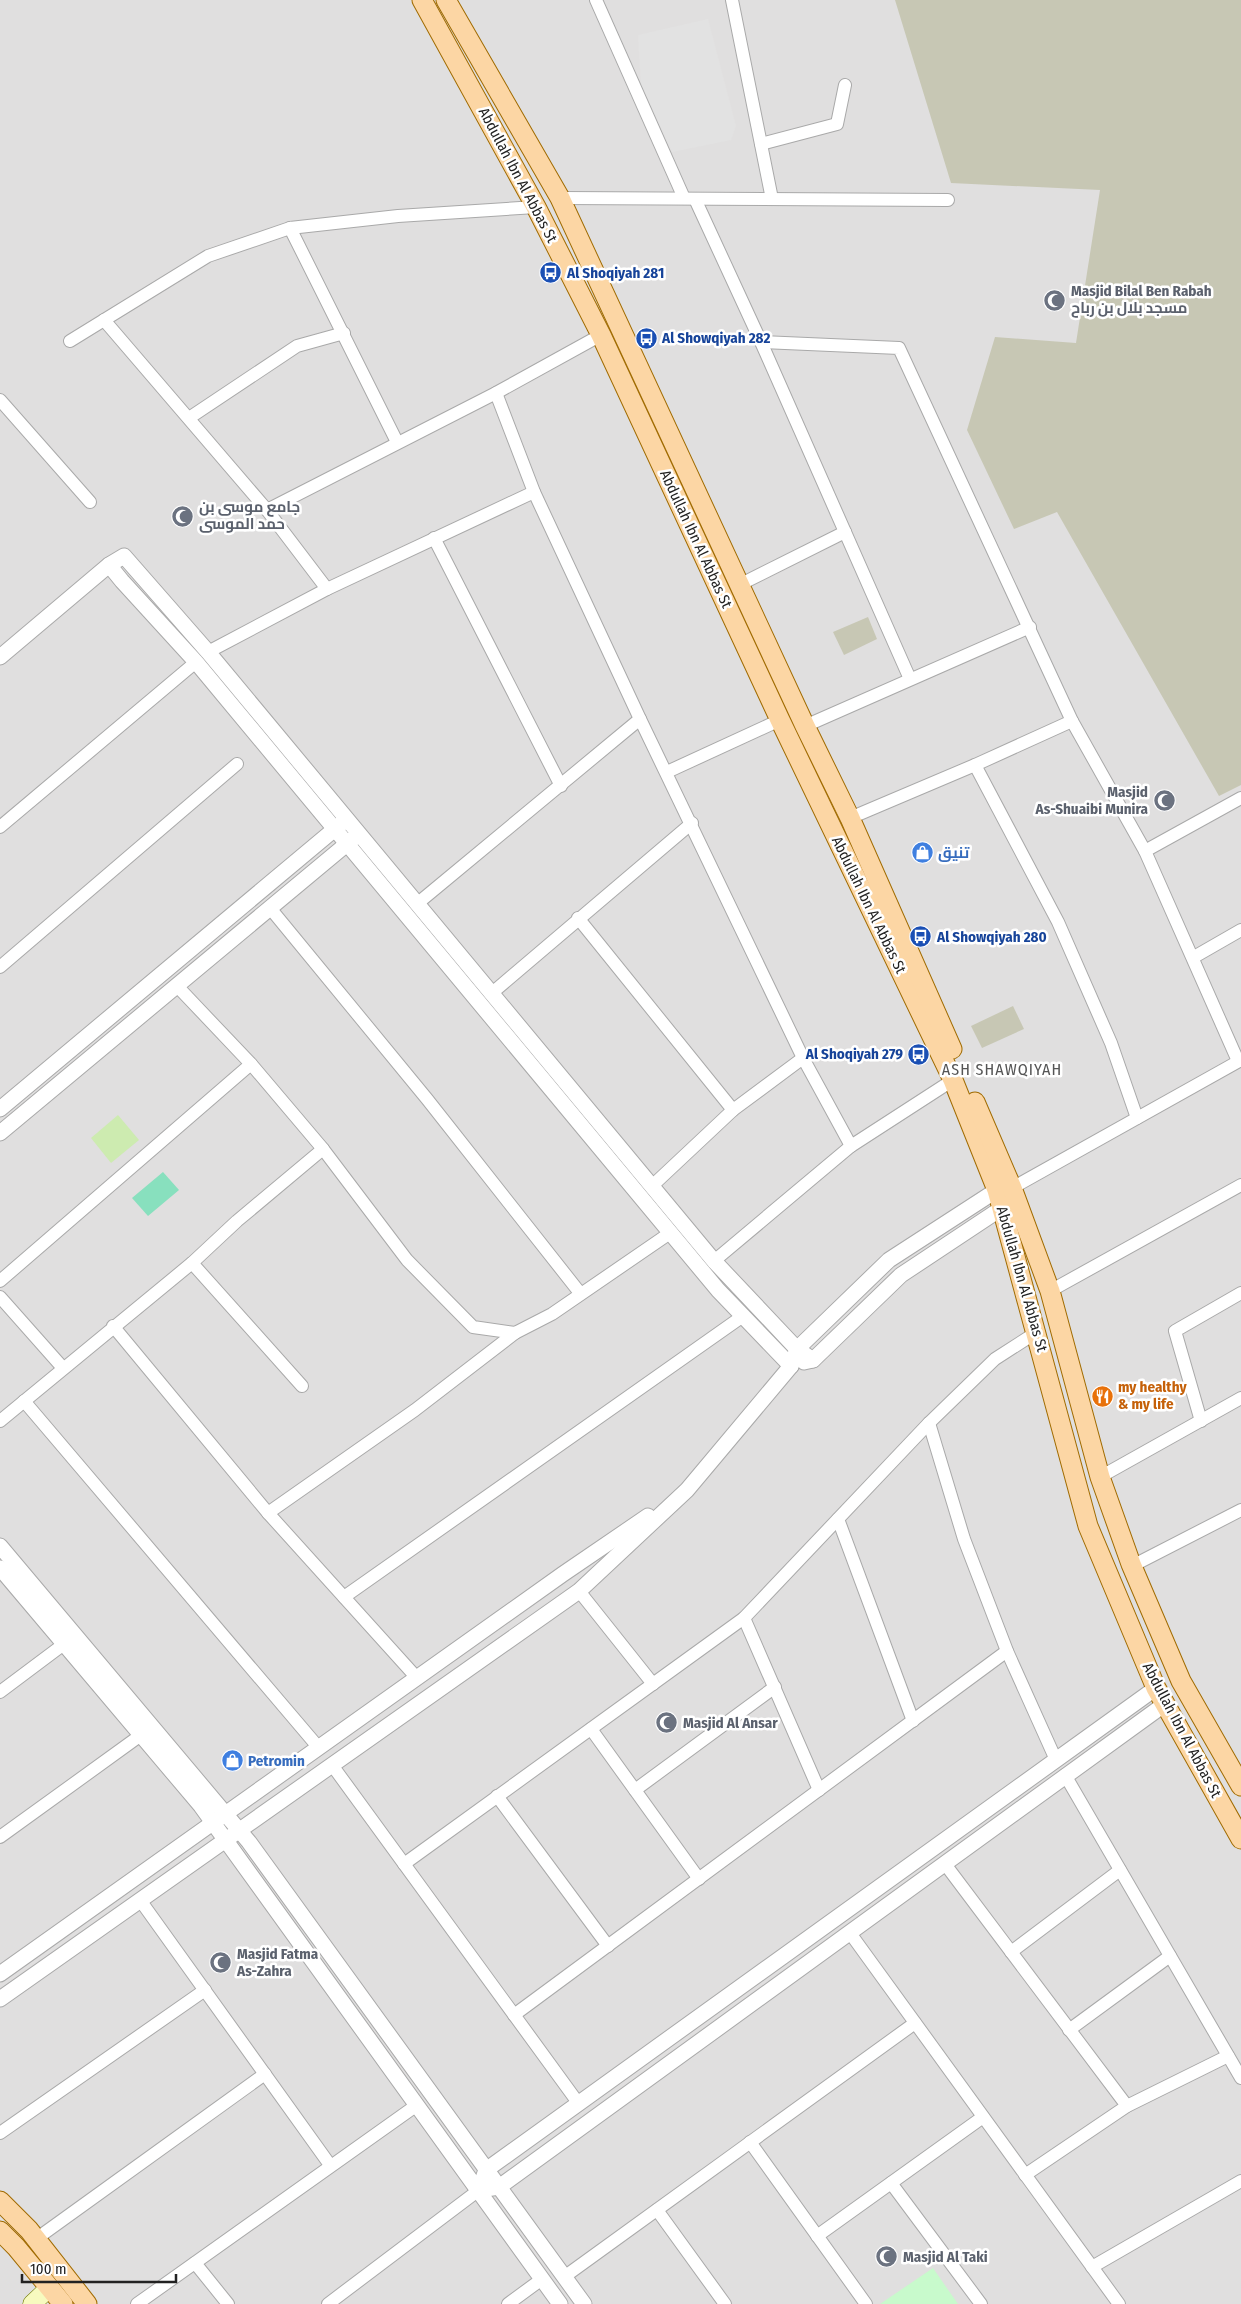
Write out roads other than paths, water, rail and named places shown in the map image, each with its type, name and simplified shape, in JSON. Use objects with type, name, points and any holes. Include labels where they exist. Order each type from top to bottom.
[{"type":"main road","name":"Abdullah Ibn Al Abbas St","points":[[422,0],[536,207],[601,335],[780,720],[952,1080],[1050,1291],[1100,1477],[1132,1566],[1181,1681],[1241,1786]]},
{"type":"main road","name":"Abdullah Ibn Al Abbas St","points":[[446,0],[560,198],[739,585],[850,818],[1004,1195],[1037,1332],[1088,1526],[1160,1696],[1241,1839]]},
{"type":"main road","points":[[0,2201],[36,2239],[87,2304]]},
{"type":"main road","points":[[0,2231],[63,2304]]},
{"type":"main road","points":[[32,2304],[49,2288]]},
{"type":"street","points":[[596,0],[689,198],[761,342],[910,679]]},
{"type":"street","points":[[732,0],[772,199]]},
{"type":"street","points":[[761,144],[837,124],[845,86]]},
{"type":"street","points":[[560,198],[948,200]]},
{"type":"street","points":[[70,341],[208,256],[290,228],[398,216],[536,207]]},
{"type":"street","points":[[290,228],[397,442]]},
{"type":"street","points":[[104,320],[267,510],[327,589]]},
{"type":"street","points":[[188,418],[297,346],[344,333]]},
{"type":"street","points":[[267,510],[496,393],[601,335]]},
{"type":"street","points":[[0,1999],[579,1591],[686,1490],[791,1366],[797,1349],[888,1260],[1240,1060],[1145,851],[1072,721],[900,348],[761,342]]},
{"type":"street","points":[[496,393],[534,492],[640,719],[692,823],[803,1058],[851,1146]]},
{"type":"street","points":[[0,400],[90,502]]},
{"type":"street","points":[[208,652],[327,589],[534,492]]},
{"type":"street","points":[[739,585],[845,532]]},
{"type":"street","points":[[434,538],[561,786]]},
{"type":"street","points":[[0,657],[110,565],[124,556],[208,652],[347,818],[714,1261],[797,1349],[813,1360]]},
{"type":"street","points":[[110,565],[122,582],[196,662],[718,1290],[791,1366]]},
{"type":"street","points":[[805,726],[1030,627]]},
{"type":"street","points":[[0,827],[196,662]]},
{"type":"street","points":[[418,903],[640,719]]},
{"type":"street","points":[[666,772],[780,720]]},
{"type":"street","points":[[850,818],[1072,721]]},
{"type":"street","points":[[0,966],[237,764]]},
{"type":"street","points":[[975,765],[1058,922],[1111,1043],[1137,1118]]},
{"type":"street","points":[[1145,851],[1241,798]]},
{"type":"street","points":[[0,1108],[347,818]]},
{"type":"street","points":[[492,993],[692,823]]},
{"type":"street","points":[[0,1133],[359,833]]},
{"type":"street","points":[[270,908],[428,1099],[580,1293]]},
{"type":"street","points":[[578,918],[734,1110]]},
{"type":"street","points":[[1194,957],[1241,930]]},
{"type":"street","points":[[177,986],[251,1064],[323,1149],[406,1260],[473,1327],[515,1333]]},
{"type":"street","points":[[652,1186],[734,1110],[803,1058]]},
{"type":"street","points":[[0,1281],[251,1064]]},
{"type":"street","points":[[714,1261],[851,1146],[952,1080]]},
{"type":"street","points":[[0,1421],[113,1326],[192,1263],[237,1221],[323,1149]]},
{"type":"street","points":[[1050,1291],[1241,1185]]},
{"type":"street","points":[[791,1366],[813,1360],[901,1275],[1004,1195]]},
{"type":"street","points":[[268,1513],[415,1410],[515,1333],[552,1314],[670,1233]]},
{"type":"street","points":[[192,1263],[302,1386]]},
{"type":"street","points":[[1201,1421],[1175,1331],[1241,1293]]},
{"type":"street","points":[[0,1297],[63,1368]]},
{"type":"street","points":[[344,1597],[743,1316]]},
{"type":"street","points":[[113,1326],[268,1513],[417,1678]]},
{"type":"street","points":[[404,1864],[744,1618],[929,1423],[995,1359],[1037,1332]]},
{"type":"street","points":[[1100,1477],[1241,1398]]},
{"type":"street","points":[[24,1402],[319,1748]]},
{"type":"street","points":[[929,1423],[964,1539],[1007,1651],[1056,1760]]},
{"type":"street","points":[[0,1974],[686,1490]]},
{"type":"street","points":[[1132,1566],[1240,1515]]},
{"type":"street","points":[[838,1518],[913,1721]]},
{"type":"street","points":[[0,1546],[219,1818],[226,1840],[560,2304]]},
{"type":"street","points":[[0,1568],[141,1735],[219,1818],[239,1830],[584,2304]]},
{"type":"street","points":[[579,1591],[653,1684]]},
{"type":"street","points":[[744,1618],[819,1790]]},
{"type":"street","points":[[0,1692],[64,1644]]},
{"type":"street","points":[[514,2015],[1007,1651]]},
{"type":"street","points":[[635,1790],[775,1687]]},
{"type":"street","points":[[479,2190],[486,2170],[1056,1760],[1160,1696]]},
{"type":"street","points":[[328,2304],[479,2190],[499,2187],[945,1864],[1065,1775],[1160,1696]]},
{"type":"street","points":[[591,1729],[699,1879]]},
{"type":"street","points":[[0,1837],[141,1735]]},
{"type":"street","points":[[332,1765],[579,2104]]},
{"type":"street","points":[[1065,1775],[1241,2078]]},
{"type":"street","points":[[497,1796],[608,1946]]},
{"type":"street","points":[[945,1864],[1127,2106]]},
{"type":"street","points":[[1011,1952],[1120,1870]]},
{"type":"street","points":[[140,1900],[330,2165]]},
{"type":"street","points":[[850,1933],[1119,2304]]},
{"type":"street","points":[[1069,2030],[1170,1956]]},
{"type":"street","points":[[0,2133],[205,1990]]},
{"type":"street","points":[[564,2277],[915,2023]]},
{"type":"street","points":[[1025,2175],[1127,2106],[1228,2056]]},
{"type":"street","points":[[36,2239],[265,2074]]},
{"type":"street","points":[[137,2304],[417,2105]]},
{"type":"street","points":[[817,2236],[983,2117]]},
{"type":"street","points":[[750,2142],[866,2304]]},
{"type":"street","points":[[1092,2267],[1241,2181]]},
{"type":"street","points":[[890,2183],[981,2304]]},
{"type":"street","points":[[657,2210],[725,2304]]},
{"type":"street","points":[[195,2262],[228,2304]]},
{"type":"street","points":[[508,2304],[542,2279]]},
{"type":"place","name":"Al Shoqiyah 281","points":[[551,273]]},
{"type":"place","name":"Masjid Bilal Ben Rabah مسجد بلال بن رباح","points":[[1055,300]]},
{"type":"place","name":"Al Showqiyah 282","points":[[646,338]]},
{"type":"place","name":"جامع موسى بن حمد الموسى","points":[[183,516]]},
{"type":"place","name":"Masjid As-Shuaibi Munira","points":[[1164,801]]},
{"type":"place","name":"تنيق","points":[[922,853]]},
{"type":"place","name":"Al Showqiyah 280","points":[[921,937]]},
{"type":"place","name":"Al Shoqiyah 279","points":[[919,1054]]},
{"type":"place","name":"my healthy & my life","points":[[1102,1396]]},
{"type":"place","name":"Masjid Al Ansar","points":[[667,1723]]},
{"type":"place","name":"Petromin","points":[[232,1761]]},
{"type":"place","name":"Masjid Fatma As-Zahra","points":[[221,1963]]},
{"type":"place","name":"Masjid Al Taki","points":[[887,2257]]},
{"type":"district","name":"ASH SHAWQIYAH","points":[[1002,1069]]}]
